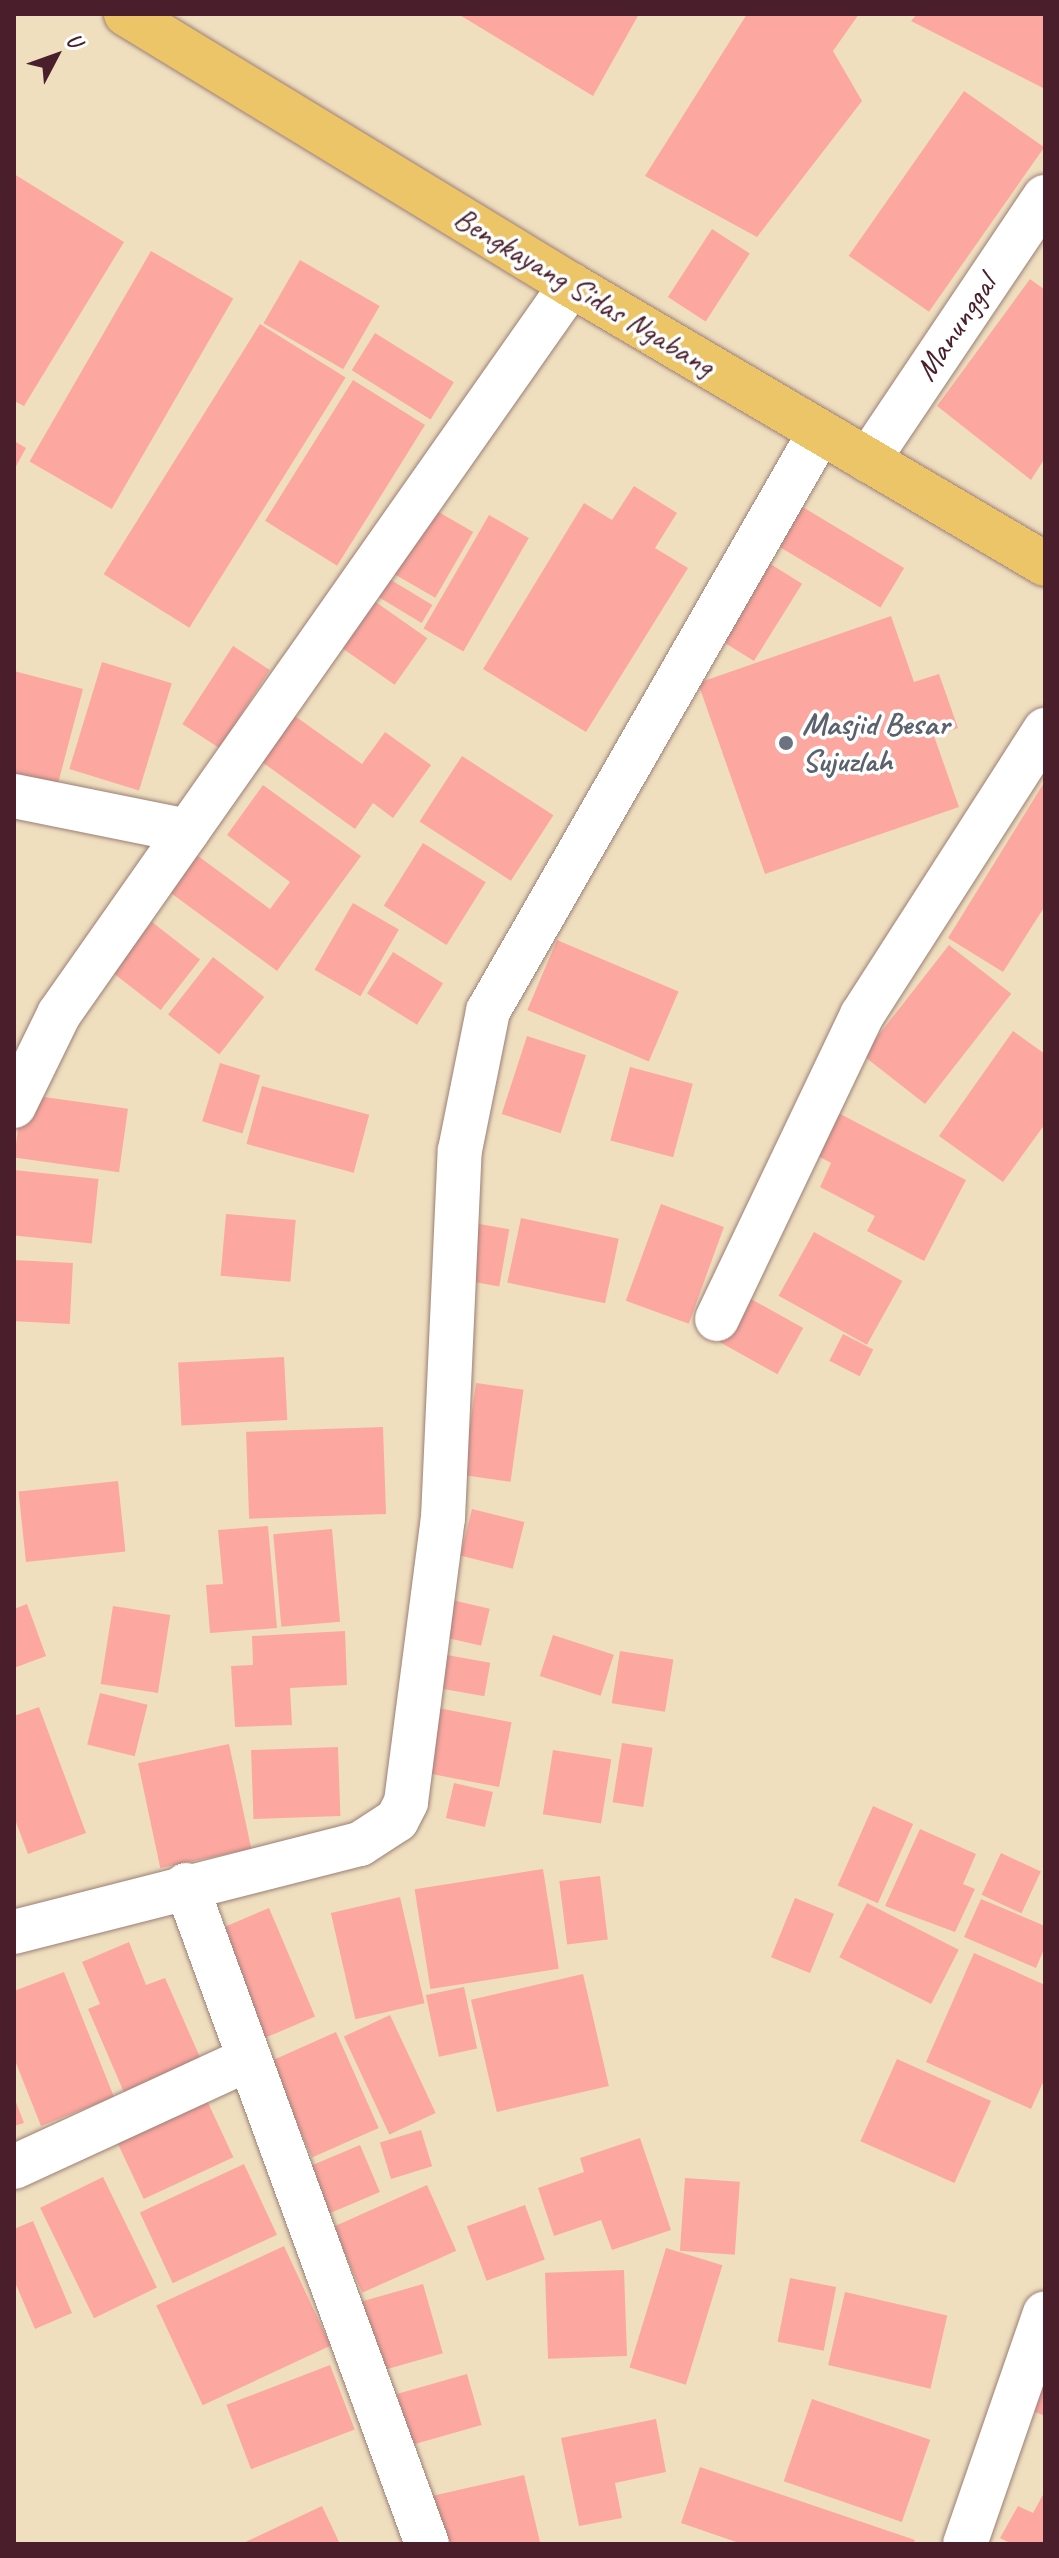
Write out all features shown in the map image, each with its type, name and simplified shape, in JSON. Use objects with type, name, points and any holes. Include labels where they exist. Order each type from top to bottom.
[{"type":"highway","name":"Bengkayang Sidas Ngabang","points":[[126,14],[571,285],[1045,564]]},
{"type":"street","name":"Manunggal","points":[[868,460],[1045,197]]},
{"type":"street","points":[[14,1106],[59,1014],[571,285]]},
{"type":"street","points":[[14,1932],[186,1885],[360,1844],[384,1832],[406,1802],[443,1518],[460,1150],[488,1011],[820,432]]},
{"type":"street","points":[[717,1319],[862,1015],[1045,730]]},
{"type":"street","points":[[14,796],[188,831]]},
{"type":"street","points":[[186,1885],[427,2544]]},
{"type":"street","points":[[14,2167],[249,2059]]},
{"type":"street","points":[[965,2544],[1045,2313]]},
{"type":"building","points":[[458,14],[639,14],[593,96]]},
{"type":"building","points":[[747,14],[859,14],[833,51],[862,101],[757,237],[645,176]]},
{"type":"building","points":[[917,14],[1045,14],[1045,89],[911,21]]},
{"type":"building","points":[[964,91],[1044,147],[929,312],[849,256]]},
{"type":"building","points":[[14,174],[124,242],[24,406],[14,401]]},
{"type":"building","points":[[712,229],[750,254],[706,321],[668,297]]},
{"type":"building","points":[[151,251],[233,298],[112,509],[30,461]]},
{"type":"building","points":[[300,260],[380,306],[343,369],[264,323]]},
{"type":"building","points":[[1030,279],[1045,290],[1045,458],[1031,480],[937,406]]},
{"type":"building","points":[[260,324],[346,378],[189,628],[104,574]]},
{"type":"building","points":[[375,333],[454,382],[431,420],[352,370]]},
{"type":"building","points":[[353,380],[425,425],[337,566],[265,521]]},
{"type":"building","points":[[14,441],[26,448],[14,470]]},
{"type":"building","points":[[634,486],[677,513],[655,548],[688,568],[586,732],[483,669],[584,503],[612,520]]},
{"type":"building","points":[[791,500],[904,568],[880,607],[767,539]]},
{"type":"building","points":[[423,503],[473,532],[435,598],[385,569]]},
{"type":"building","points":[[489,515],[529,538],[463,651],[424,628]]},
{"type":"building","points":[[764,560],[802,584],[754,661],[716,637]]},
{"type":"building","points":[[381,574],[432,605],[422,623],[370,592]]},
{"type":"building","points":[[370,598],[427,638],[395,685],[337,645]]},
{"type":"building","points":[[891,616],[914,682],[939,674],[958,728],[934,736],[959,807],[765,874],[698,683]]},
{"type":"building","points":[[233,646],[270,670],[219,748],[182,724]]},
{"type":"building","points":[[102,662],[172,683],[139,790],[69,769]]},
{"type":"building","points":[[14,671],[83,689],[56,791],[14,780]]},
{"type":"building","points":[[295,716],[362,764],[385,732],[431,765],[393,818],[373,803],[355,829],[262,762]]},
{"type":"building","points":[[462,756],[553,815],[511,881],[420,821]]},
{"type":"building","points":[[1045,781],[1045,906],[1003,972],[948,938]]},
{"type":"building","points":[[263,785],[361,856],[277,971],[164,888],[190,850],[270,909],[290,882],[227,835]]},
{"type":"building","points":[[423,843],[486,882],[447,945],[384,906]]},
{"type":"building","points":[[353,903],[399,930],[360,996],[314,970]]},
{"type":"building","points":[[152,922],[200,960],[161,1010],[113,972]]},
{"type":"building","points":[[557,940],[679,992],[649,1062],[527,1010]]},
{"type":"building","points":[[949,945],[1011,994],[925,1104],[863,1055]]},
{"type":"building","points":[[393,952],[443,983],[417,1025],[367,994]]},
{"type":"building","points":[[213,957],[264,997],[219,1055],[168,1015]]},
{"type":"building","points":[[1013,1031],[1045,1054],[1045,1124],[1003,1182],[939,1136]]},
{"type":"building","points":[[527,1036],[586,1055],[561,1133],[502,1114]]},
{"type":"building","points":[[220,1063],[260,1075],[242,1134],[202,1121]]},
{"type":"building","points":[[630,1067],[693,1084],[673,1157],[610,1140]]},
{"type":"building","points":[[262,1086],[369,1115],[354,1173],[246,1144]]},
{"type":"building","points":[[23,1094],[128,1109],[119,1172],[14,1157]]},
{"type":"building","points":[[829,1108],[966,1180],[924,1261],[867,1231],[875,1216],[820,1187],[831,1163],[807,1150]]},
{"type":"building","points":[[14,1170],[99,1179],[92,1244],[14,1235]]},
{"type":"building","points":[[661,1204],[724,1227],[689,1324],[626,1301]]},
{"type":"building","points":[[226,1214],[296,1220],[290,1282],[221,1276]]},
{"type":"building","points":[[521,1218],[619,1239],[605,1303],[507,1283]]},
{"type":"building","points":[[468,1222],[509,1229],[499,1286],[458,1279]]},
{"type":"building","points":[[814,1232],[902,1281],[867,1345],[779,1296]]},
{"type":"building","points":[[14,1260],[73,1263],[70,1324],[14,1321]]},
{"type":"building","points":[[742,1294],[803,1328],[778,1374],[716,1340]]},
{"type":"building","points":[[843,1334],[873,1349],[860,1376],[829,1361]]},
{"type":"building","points":[[284,1357],[287,1420],[181,1425],[178,1363]]},
{"type":"building","points":[[476,1383],[524,1390],[511,1482],[463,1475]]},
{"type":"building","points":[[383,1427],[386,1514],[249,1519],[246,1432]]},
{"type":"building","points":[[118,1481],[125,1552],[26,1562],[19,1491]]},
{"type":"building","points":[[472,1509],[524,1522],[513,1569],[460,1556]]},
{"type":"building","points":[[268,1526],[277,1628],[210,1633],[206,1585],[223,1584],[218,1530]]},
{"type":"building","points":[[332,1529],[340,1622],[281,1627],[273,1534]]},
{"type":"building","points":[[439,1597],[490,1609],[481,1646],[430,1634]]},
{"type":"building","points":[[27,1604],[46,1656],[14,1668],[14,1609]]},
{"type":"building","points":[[113,1606],[170,1615],[158,1693],[101,1684]]},
{"type":"building","points":[[345,1631],[347,1685],[290,1688],[292,1725],[235,1727],[231,1666],[253,1665],[252,1636]]},
{"type":"building","points":[[553,1635],[614,1655],[601,1696],[540,1676]]},
{"type":"building","points":[[620,1651],[673,1659],[665,1712],[612,1703]]},
{"type":"building","points":[[441,1654],[490,1663],[484,1696],[435,1687]]},
{"type":"building","points":[[100,1693],[148,1705],[135,1756],[87,1744]]},
{"type":"building","points":[[39,1707],[86,1833],[28,1854],[14,1817],[14,1716]]},
{"type":"building","points":[[438,1708],[512,1722],[499,1787],[425,1773]]},
{"type":"building","points":[[622,1743],[653,1748],[643,1807],[613,1802]]},
{"type":"building","points":[[229,1744],[251,1849],[160,1868],[138,1763]]},
{"type":"building","points":[[338,1747],[340,1816],[253,1819],[251,1750]]},
{"type":"building","points":[[553,1750],[611,1759],[601,1823],[543,1814]]},
{"type":"building","points":[[454,1783],[493,1792],[485,1827],[446,1818]]},
{"type":"building","points":[[873,1806],[913,1824],[878,1903],[838,1885]]},
{"type":"building","points":[[920,1829],[976,1854],[963,1884],[975,1889],[955,1932],[885,1906]]},
{"type":"building","points":[[1001,1853],[1041,1872],[1021,1913],[982,1895]]},
{"type":"building","points":[[543,1869],[559,1969],[430,1989],[415,1889]]},
{"type":"building","points":[[600,1876],[608,1940],[567,1945],[559,1881]]},
{"type":"building","points":[[400,1897],[425,2003],[355,2019],[331,1913]]},
{"type":"building","points":[[795,1898],[834,1914],[810,1973],[771,1957]]},
{"type":"building","points":[[981,1899],[1045,1926],[1045,1947],[1036,1968],[964,1937]]},
{"type":"building","points":[[867,1903],[959,1950],[931,2004],[839,1957]]},
{"type":"building","points":[[269,1908],[315,2017],[260,2040],[214,1931]]},
{"type":"building","points":[[129,1942],[146,1985],[165,1978],[203,2064],[126,2097],[88,2009],[100,2004],[82,1962]]},
{"type":"building","points":[[974,1953],[1045,1985],[1045,2078],[1031,2109],[926,2062]]},
{"type":"building","points":[[64,1972],[114,2097],[41,2126],[14,2058],[14,1991]]},
{"type":"building","points":[[583,1974],[609,2086],[497,2112],[471,2000]]},
{"type":"building","points":[[464,1987],[477,2049],[439,2057],[426,1995]]},
{"type":"building","points":[[390,2015],[436,2113],[389,2134],[344,2037]]},
{"type":"building","points":[[336,2032],[379,2128],[312,2158],[269,2062]]},
{"type":"building","points":[[897,2059],[991,2101],[954,2183],[860,2141]]},
{"type":"building","points":[[203,2092],[233,2157],[144,2199],[113,2134]]},
{"type":"building","points":[[14,2097],[24,2123],[14,2126]]},
{"type":"building","points":[[421,2130],[432,2166],[391,2179],[380,2143]]},
{"type":"building","points":[[640,2138],[671,2230],[612,2250],[601,2220],[554,2236],[538,2188],[584,2172],[580,2158]]},
{"type":"building","points":[[360,2145],[380,2192],[324,2216],[304,2169]]},
{"type":"building","points":[[244,2164],[277,2235],[173,2283],[140,2213]]},
{"type":"building","points":[[103,2177],[157,2288],[94,2318],[40,2208]]},
{"type":"building","points":[[685,2178],[740,2182],[735,2255],[680,2251]]},
{"type":"building","points":[[427,2185],[456,2251],[362,2293],[333,2227]]},
{"type":"building","points":[[525,2205],[545,2260],[487,2281],[467,2226]]},
{"type":"building","points":[[33,2221],[72,2313],[35,2329],[14,2280],[14,2229]]},
{"type":"building","points":[[284,2246],[330,2346],[203,2405],[156,2306]]},
{"type":"building","points":[[666,2248],[722,2265],[686,2385],[629,2368]]},
{"type":"building","points":[[624,2270],[627,2356],[548,2359],[545,2273]]},
{"type":"building","points":[[790,2278],[836,2287],[824,2351],[778,2342]]},
{"type":"building","points":[[423,2284],[443,2353],[373,2373],[353,2304]]},
{"type":"building","points":[[845,2292],[947,2316],[930,2389],[828,2365]]},
{"type":"building","points":[[330,2365],[355,2429],[251,2469],[226,2405]]},
{"type":"building","points":[[1045,2367],[1045,2416],[1028,2409]]},
{"type":"building","points":[[467,2374],[482,2425],[411,2445],[397,2394]]},
{"type":"building","points":[[812,2399],[930,2440],[902,2522],[784,2481]]},
{"type":"building","points":[[656,2419],[666,2472],[615,2483],[622,2518],[579,2526],[561,2438]]},
{"type":"building","points":[[700,2467],[915,2540],[913,2544],[742,2544],[681,2523]]},
{"type":"building","points":[[524,2475],[540,2542],[434,2544],[423,2498]]},
{"type":"building","points":[[1045,2491],[1045,2544],[1012,2544],[1000,2538],[1018,2506],[1033,2513]]},
{"type":"building","points":[[322,2506],[340,2544],[241,2544]]},
{"type":"place","name":"Masjid Besar Sujuzlah","points":[[786,743]]}]
